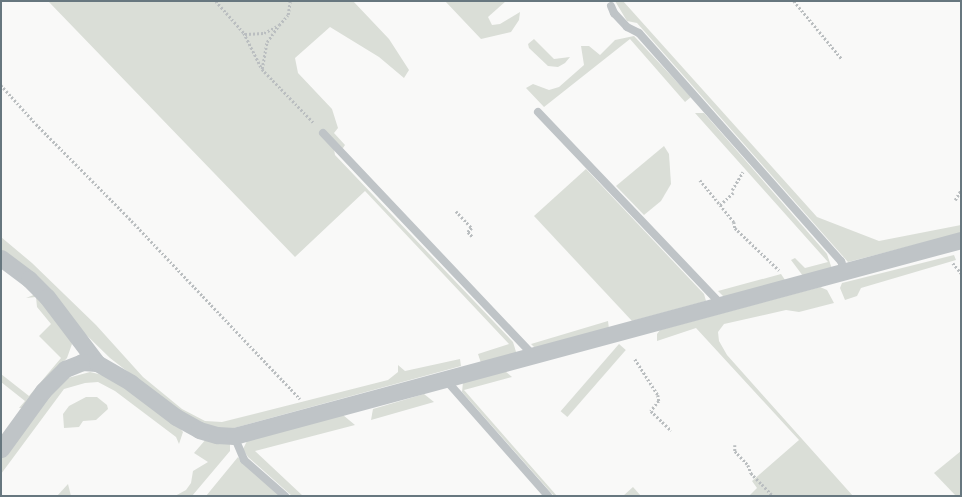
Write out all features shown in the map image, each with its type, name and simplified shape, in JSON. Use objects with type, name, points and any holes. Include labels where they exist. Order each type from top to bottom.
[{"type":"street","points":[[1,449],[43,391],[65,369],[82,362],[97,364],[131,382],[176,417],[199,430],[217,435],[234,436],[444,378],[534,356],[961,240]]},
{"type":"street","points":[[1,258],[29,279],[47,297],[97,364]]},
{"type":"lane","points":[[612,6],[614,13],[627,27],[639,33],[841,261],[845,272]]},
{"type":"lane","points":[[538,112],[721,305]]},
{"type":"lane","points":[[323,133],[534,356]]},
{"type":"lane","points":[[444,378],[548,496]]},
{"type":"lane","points":[[234,436],[244,460],[285,496]]},
{"type":"path","points":[[216,1],[244,34],[262,69],[323,133]]},
{"type":"path","points":[[262,69],[267,42],[288,15],[290,1]]},
{"type":"path","points":[[794,1],[842,59]]},
{"type":"path","points":[[244,34],[264,33],[279,25]]},
{"type":"path","points":[[1,85],[36,124],[294,390],[301,401],[304,417]]},
{"type":"path","points":[[720,205],[742,177],[744,168]]},
{"type":"path","points":[[700,180],[734,222],[735,228],[780,270]]},
{"type":"path","points":[[955,200],[961,190]]},
{"type":"path","points":[[456,211],[472,228],[468,232],[473,237]]},
{"type":"path","points":[[952,262],[961,273]]},
{"type":"path","points":[[635,359],[658,395],[659,401],[651,411],[671,430]]},
{"type":"path","points":[[735,444],[735,451],[748,465],[751,473],[774,496]]},
{"type":"shaded area","points":[[48,1],[353,1],[389,39],[409,70],[404,78],[379,57],[330,27],[295,58],[298,73],[332,109],[338,128],[334,133],[345,145],[343,148],[334,149],[335,155],[513,342],[517,355],[481,363],[478,354],[509,344],[365,191],[295,257]]},
{"type":"shaded area","points":[[445,1],[506,1],[488,17],[492,25],[500,24],[520,12],[519,20],[511,32],[481,39]]},
{"type":"shaded area","points":[[615,1],[623,1],[817,217],[879,241],[961,225],[961,233],[848,262],[637,23],[627,21]]},
{"type":"shaded area","points":[[634,36],[691,97],[685,102],[630,39],[544,107],[526,88],[533,84],[549,90],[559,87],[584,65],[581,46],[589,46],[600,55],[615,40]]},
{"type":"shaded area","points":[[534,39],[554,59],[570,57],[565,63],[558,67],[548,66],[529,48],[528,44]]},
{"type":"shaded area","points":[[695,113],[704,113],[827,254],[832,269],[803,276],[791,260],[795,258],[805,268],[828,262]]},
{"type":"shaded area","points":[[664,146],[669,154],[671,184],[661,201],[644,215],[616,186]]},
{"type":"shaded area","points":[[586,169],[704,294],[706,301],[632,321],[534,216]]},
{"type":"shaded area","points":[[1,237],[32,263],[96,325],[143,377],[182,409],[205,421],[222,422],[388,380],[398,372],[398,365],[405,371],[460,359],[461,366],[230,429],[212,429],[180,412],[110,358],[1,252]]},
{"type":"shaded area","points":[[954,255],[956,260],[861,288],[857,296],[845,300],[840,288],[842,283]]},
{"type":"shaded area","points":[[781,274],[785,280],[725,298],[718,291]]},
{"type":"shaded area","points":[[820,287],[827,290],[834,303],[799,312],[786,310],[724,324],[718,332],[719,341],[727,355],[853,496],[749,496],[757,488],[752,481],[799,440],[696,328],[657,341],[657,334],[660,330]]},
{"type":"shaded area","points":[[36,294],[69,334],[72,344],[67,358],[23,408],[19,408],[25,401],[1,382],[1,374],[29,396],[61,358],[39,336],[51,324],[37,307],[36,297],[26,298]]},
{"type":"shaded area","points":[[608,321],[609,329],[536,349],[531,344]]},
{"type":"shaded area","points":[[619,344],[626,350],[567,417],[561,411]]},
{"type":"shaded area","points":[[505,371],[512,377],[464,390],[557,496],[554,496],[462,392],[463,382]]},
{"type":"shaded area","points":[[90,372],[111,377],[179,427],[183,432],[179,444],[176,437],[115,391],[98,382],[85,383],[64,389],[1,474],[1,457],[43,402],[64,379]]},
{"type":"shaded area","points":[[424,394],[434,402],[371,420],[373,409]]},
{"type":"shaded area","points":[[86,397],[97,397],[107,405],[108,409],[96,420],[83,421],[79,427],[64,428],[63,414],[69,406]]},
{"type":"shaded area","points":[[343,415],[355,425],[255,451],[303,496],[292,496],[248,457],[243,449],[248,439]]},
{"type":"shaded area","points":[[207,438],[230,444],[230,451],[192,496],[175,496],[186,490],[191,483],[193,471],[208,462],[194,453]]},
{"type":"shaded area","points":[[961,451],[961,496],[956,496],[934,473]]},
{"type":"shaded area","points":[[238,457],[243,463],[281,496],[206,496]]},
{"type":"shaded area","points":[[68,484],[71,496],[57,496]]},
{"type":"shaded area","points":[[633,487],[641,496],[623,496]]}]
